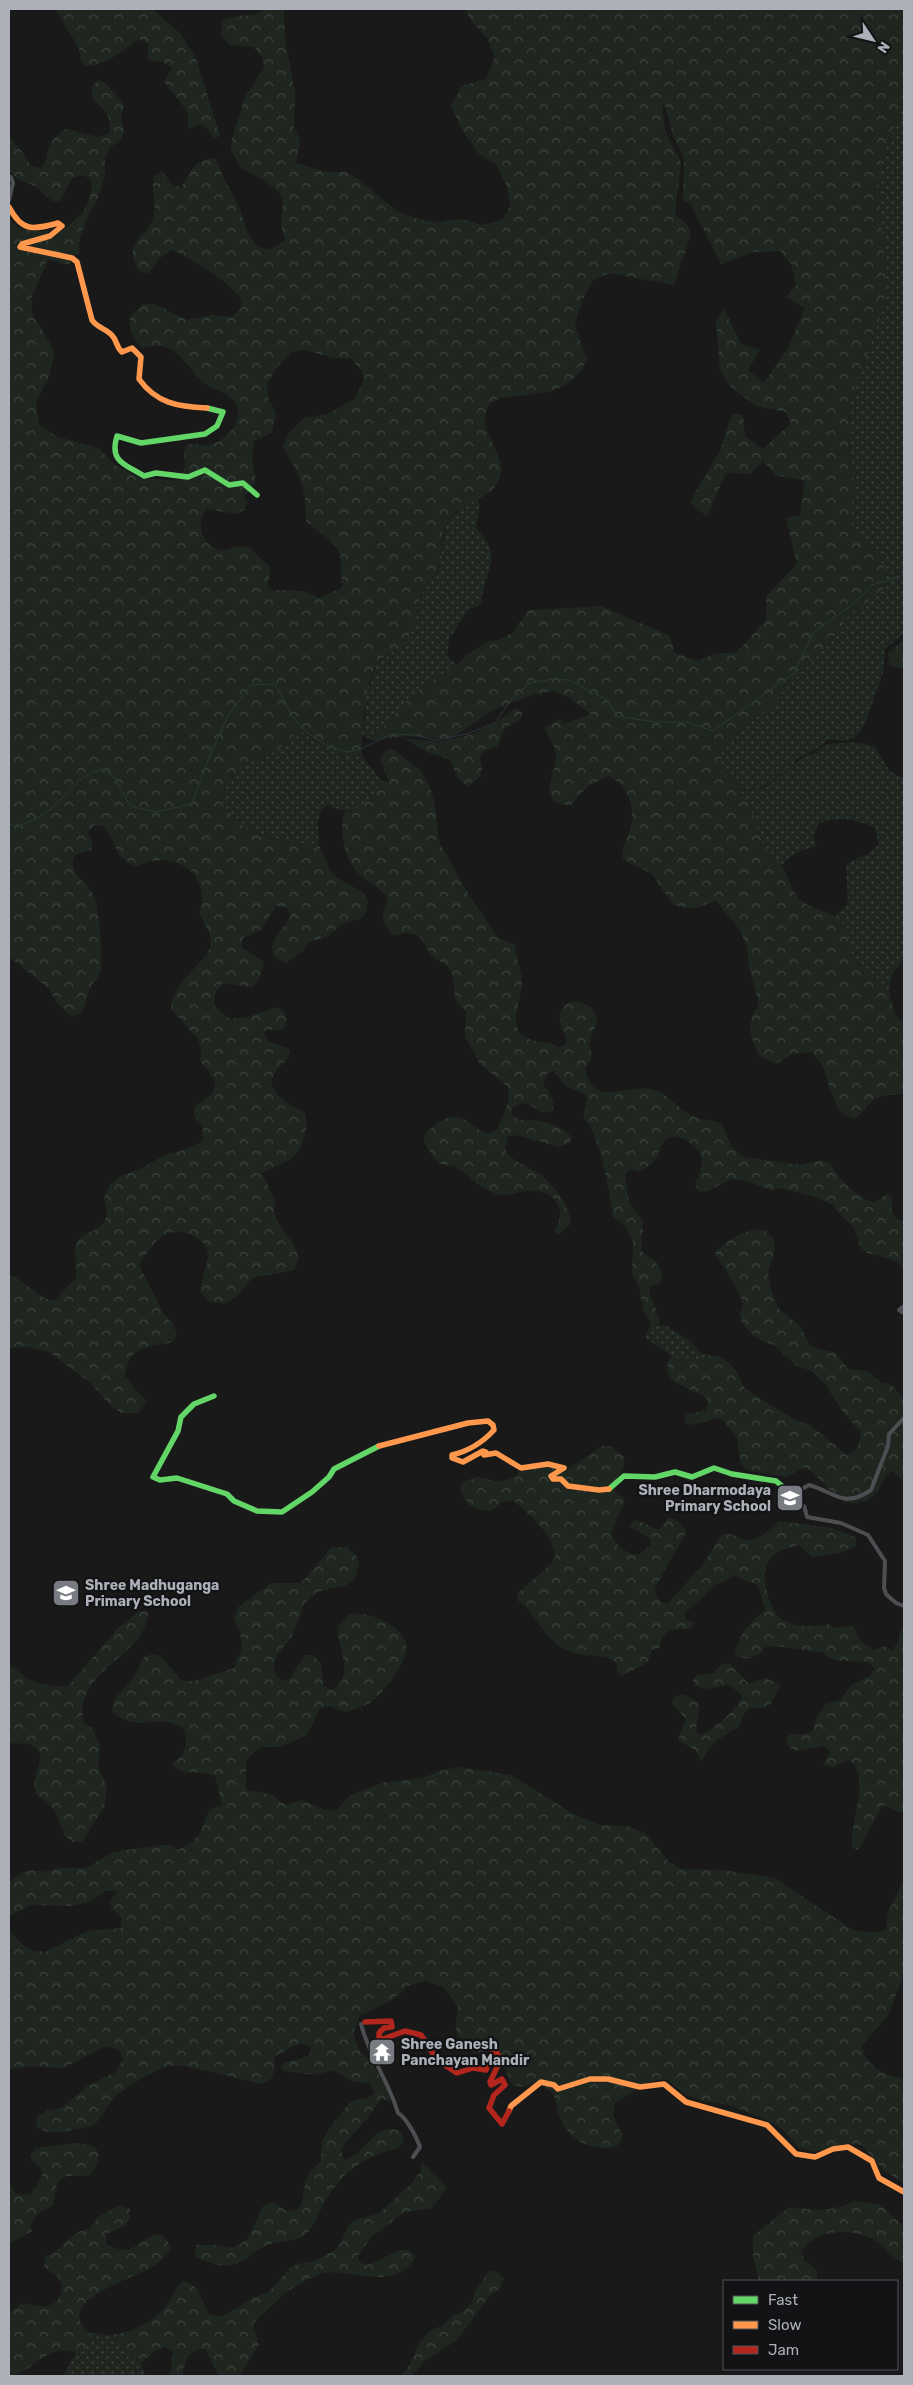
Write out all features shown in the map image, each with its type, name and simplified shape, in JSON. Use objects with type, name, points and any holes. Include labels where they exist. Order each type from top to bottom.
[{"type":"street","points":[[9,177],[13,183],[9,200]]},
{"type":"street","points":[[9,207],[13,216],[27,227],[40,229],[58,223],[62,226],[60,230],[53,234],[22,244],[20,247],[72,258],[77,262],[92,310],[92,320],[96,326],[108,332],[114,338],[122,352],[132,348],[141,357],[139,379],[156,399],[181,407],[214,408],[223,412],[209,434],[202,436],[195,435],[141,443],[117,436],[112,449],[114,454],[144,476],[156,473],[188,477],[205,470],[229,486],[243,483],[257,496]]},
{"type":"street","points":[[904,1306],[900,1310],[904,1313]]},
{"type":"street","points":[[214,1396],[194,1404],[180,1417],[178,1431],[166,1449],[153,1477],[160,1480],[177,1478],[227,1494],[234,1501],[257,1511],[282,1512],[296,1504],[329,1477],[334,1469],[373,1447],[391,1444],[468,1423],[488,1421],[493,1425],[494,1430],[490,1437],[483,1442],[478,1442],[466,1452],[452,1455],[452,1458],[463,1462],[484,1451],[486,1452],[484,1455],[496,1453],[521,1468],[546,1464],[560,1466],[564,1468],[551,1476],[553,1479],[561,1479],[568,1486],[582,1485],[596,1490],[608,1489],[624,1476],[655,1477],[675,1472],[692,1477],[714,1468],[732,1474],[776,1481],[794,1496]]},
{"type":"street","points":[[904,1418],[889,1434],[888,1446],[871,1490],[860,1496],[846,1499],[838,1498],[809,1484],[794,1496],[791,1501],[803,1503],[806,1506],[807,1517],[841,1523],[868,1535],[885,1561],[884,1588],[886,1594],[896,1603],[904,1606]]},
{"type":"street","points":[[413,2157],[420,2147],[417,2137],[410,2129],[404,2116],[398,2113],[387,2082],[364,2036],[363,2023],[391,2021],[392,2026],[384,2028],[379,2033],[379,2037],[383,2039],[398,2031],[419,2034],[425,2038],[437,2060],[457,2073],[473,2068],[486,2070],[492,2053],[497,2053],[501,2059],[490,2082],[491,2085],[502,2079],[504,2085],[494,2095],[489,2108],[502,2124],[511,2106],[541,2082],[554,2085],[558,2089],[581,2078],[606,2077],[642,2088],[664,2084],[686,2102],[767,2125],[796,2154],[814,2157],[833,2148],[848,2148],[872,2161],[878,2178],[904,2192]]},
{"type":"green space","points":[[55,9],[152,9],[181,34],[196,59],[220,135],[215,139],[200,124],[188,129],[186,111],[164,82],[172,68],[163,62],[147,60],[149,44],[139,39],[107,60],[86,66],[81,62],[79,48]]},
{"type":"green space","points":[[265,9],[284,9],[285,39],[295,92],[294,128],[300,140],[296,163],[327,172],[345,172],[356,177],[398,212],[422,220],[437,222],[461,219],[482,225],[502,220],[511,205],[506,185],[496,164],[479,154],[462,130],[451,106],[462,86],[486,79],[495,57],[487,38],[472,22],[465,9],[904,9],[904,103],[877,172],[887,288],[879,322],[855,386],[851,402],[848,432],[853,475],[852,518],[856,531],[866,544],[877,549],[886,574],[884,588],[847,618],[833,638],[767,709],[723,744],[721,764],[749,804],[766,852],[782,865],[794,892],[800,900],[808,905],[835,916],[842,922],[847,930],[849,949],[859,965],[875,975],[889,992],[894,1011],[899,1019],[904,1022],[904,1094],[886,1095],[875,1099],[854,1119],[846,1116],[836,1104],[822,1065],[811,1052],[792,1054],[776,1064],[759,1056],[751,1035],[750,1024],[759,1004],[749,967],[747,948],[740,930],[716,901],[692,909],[673,905],[652,874],[623,859],[624,846],[631,826],[631,803],[621,786],[609,776],[588,786],[571,805],[560,804],[553,800],[550,794],[550,787],[556,753],[545,727],[561,719],[563,724],[589,715],[594,717],[570,698],[553,691],[533,695],[491,711],[451,739],[408,736],[373,740],[402,705],[426,684],[457,665],[465,656],[488,641],[499,640],[512,633],[529,610],[601,606],[670,636],[675,653],[698,661],[716,653],[736,653],[766,620],[766,596],[797,564],[786,518],[800,515],[805,481],[775,475],[763,461],[750,474],[726,473],[707,517],[690,502],[720,451],[732,413],[743,415],[745,436],[763,449],[791,423],[785,412],[756,406],[731,387],[720,370],[716,321],[724,309],[741,344],[760,350],[748,370],[764,383],[790,344],[805,308],[786,297],[796,285],[791,264],[780,251],[754,252],[721,264],[691,205],[683,200],[684,157],[673,135],[665,105],[662,105],[665,132],[681,162],[675,215],[687,224],[691,234],[674,285],[609,273],[593,280],[581,303],[575,325],[587,360],[576,376],[563,386],[549,392],[506,397],[495,401],[488,407],[485,417],[486,426],[498,455],[501,475],[491,491],[463,507],[446,524],[440,563],[437,571],[425,587],[408,637],[399,647],[377,664],[369,683],[364,708],[362,756],[339,754],[328,750],[306,733],[299,731],[276,751],[240,766],[227,782],[221,800],[230,813],[251,830],[263,836],[289,842],[319,845],[331,872],[337,878],[363,892],[368,900],[367,910],[362,918],[343,924],[328,936],[307,943],[302,952],[286,963],[277,958],[273,953],[272,947],[291,915],[286,907],[276,906],[261,930],[243,938],[241,947],[264,962],[259,980],[252,987],[224,983],[217,991],[214,1000],[215,1007],[230,1019],[249,1017],[277,1007],[284,1012],[287,1021],[283,1030],[266,1030],[264,1034],[269,1042],[288,1048],[290,1052],[287,1059],[274,1074],[273,1087],[276,1093],[287,1103],[305,1113],[305,1134],[299,1149],[290,1160],[262,1173],[275,1200],[274,1212],[278,1223],[294,1245],[299,1259],[294,1270],[252,1278],[237,1296],[225,1304],[208,1301],[200,1292],[208,1254],[204,1244],[197,1238],[185,1233],[168,1233],[161,1237],[139,1265],[164,1314],[172,1323],[177,1334],[173,1342],[147,1347],[134,1353],[127,1367],[125,1377],[146,1401],[139,1413],[121,1413],[107,1402],[92,1384],[49,1352],[29,1347],[9,1348],[9,1275],[15,1277],[42,1296],[54,1301],[76,1278],[75,1245],[83,1235],[95,1230],[105,1222],[107,1211],[104,1198],[110,1185],[120,1176],[141,1169],[166,1154],[178,1152],[202,1142],[203,1127],[194,1115],[195,1106],[214,1090],[214,1081],[200,1061],[201,1048],[198,1039],[171,1009],[173,998],[178,988],[205,957],[209,950],[211,938],[199,913],[202,901],[201,891],[193,873],[185,867],[165,860],[151,861],[134,867],[119,855],[111,837],[103,826],[94,825],[88,832],[92,843],[91,850],[76,855],[73,861],[76,873],[89,888],[96,902],[101,947],[100,973],[91,986],[82,1012],[72,1017],[58,1004],[48,988],[9,957],[9,218],[21,228],[32,231],[49,230],[54,237],[83,213],[92,187],[90,179],[83,175],[72,178],[60,201],[52,201],[37,187],[18,179],[9,171],[9,138],[21,150],[31,166],[40,168],[46,160],[53,140],[66,129],[98,137],[108,134],[110,129],[109,119],[104,110],[92,98],[92,86],[98,80],[104,82],[122,101],[124,106],[121,116],[124,130],[121,139],[110,148],[105,159],[105,176],[96,203],[89,214],[80,237],[79,252],[68,265],[48,259],[32,297],[32,313],[55,352],[49,377],[36,401],[39,424],[58,437],[99,448],[115,465],[140,478],[179,481],[185,466],[184,450],[189,444],[210,445],[224,437],[230,432],[237,420],[237,406],[226,394],[204,383],[171,350],[154,346],[143,348],[132,334],[130,317],[143,304],[155,304],[187,320],[212,315],[232,317],[242,307],[241,301],[239,296],[227,284],[188,257],[172,250],[160,258],[148,274],[138,270],[134,259],[134,245],[151,223],[154,215],[154,176],[162,171],[173,185],[181,187],[195,165],[209,158],[216,159],[223,177],[240,208],[247,232],[257,246],[269,250],[285,240],[281,225],[283,200],[279,192],[262,179],[241,168],[231,151],[232,139],[245,97],[264,68],[262,57],[254,47],[229,45],[221,35],[223,20],[260,12]],"holes":[[[304,350],[334,358],[351,359],[362,371],[364,380],[354,399],[328,414],[304,418],[287,435],[283,448],[301,482],[305,499],[306,521],[335,545],[340,555],[343,587],[319,598],[302,591],[273,590],[268,586],[269,567],[253,550],[249,547],[236,547],[227,550],[214,548],[202,534],[201,521],[207,509],[236,514],[244,510],[247,502],[244,497],[256,481],[252,458],[254,441],[272,433],[276,414],[268,397],[267,384],[278,366],[291,352]]]},
{"type":"green space","points":[[904,103],[904,633],[885,649],[883,672],[865,724],[855,738],[844,741],[829,739],[815,750],[796,759],[793,765],[768,784],[761,788],[740,790],[721,764],[723,744],[767,709],[833,638],[847,618],[863,604],[866,544],[856,531],[852,518],[853,475],[848,432],[851,402],[855,386],[879,322],[887,288],[877,172]]},
{"type":"green space","points":[[477,498],[480,504],[476,528],[490,549],[490,566],[481,605],[469,609],[449,639],[447,656],[457,665],[426,684],[402,705],[373,740],[361,735],[365,715],[365,695],[377,664],[407,640],[424,589],[439,568],[446,524],[463,506]]},
{"type":"green space","points":[[904,640],[904,668],[889,666],[888,653]]},
{"type":"green space","points":[[515,708],[522,712],[522,717],[505,729],[498,746],[484,750],[480,758],[482,768],[480,777],[468,786],[460,781],[449,759],[427,752],[404,738],[434,741],[463,737],[490,726]]},
{"type":"green space","points":[[299,731],[308,735],[328,750],[362,756],[381,780],[373,797],[361,807],[345,810],[328,805],[322,809],[318,823],[319,845],[289,842],[251,830],[230,813],[221,800],[227,782],[240,766],[276,751]]},
{"type":"green space","points":[[856,742],[874,746],[890,771],[904,779],[904,959],[892,973],[889,992],[852,955],[847,944],[846,929],[835,916],[848,903],[846,864],[869,853],[879,844],[874,827],[847,819],[819,823],[813,837],[817,846],[798,852],[782,865],[766,852],[749,804],[739,791],[765,788],[803,757],[813,754],[827,744]]},
{"type":"green space","points":[[393,749],[420,770],[430,787],[435,806],[439,841],[470,897],[498,937],[515,945],[522,980],[516,1017],[519,1031],[523,1036],[560,1047],[567,1043],[560,1021],[562,1007],[572,1002],[583,1003],[588,1006],[596,1015],[597,1022],[589,1045],[592,1056],[585,1070],[590,1082],[597,1089],[605,1092],[614,1092],[644,1088],[660,1092],[692,1116],[722,1124],[731,1146],[744,1157],[800,1165],[821,1160],[830,1163],[838,1176],[862,1197],[875,1202],[888,1193],[893,1198],[891,1208],[895,1217],[904,1222],[904,1268],[894,1260],[867,1253],[861,1248],[854,1228],[832,1205],[819,1198],[779,1188],[771,1190],[747,1181],[731,1179],[708,1191],[699,1192],[695,1184],[702,1166],[699,1152],[683,1138],[673,1137],[665,1141],[660,1147],[657,1157],[649,1166],[640,1172],[630,1169],[625,1174],[629,1202],[642,1219],[641,1251],[656,1262],[663,1275],[660,1283],[651,1286],[649,1291],[660,1321],[659,1325],[651,1323],[643,1310],[639,1287],[632,1274],[633,1242],[624,1225],[613,1217],[607,1179],[599,1149],[589,1125],[583,1118],[587,1098],[583,1093],[567,1087],[553,1071],[547,1074],[543,1084],[550,1093],[554,1103],[552,1111],[541,1113],[524,1103],[512,1109],[512,1115],[522,1120],[539,1121],[556,1126],[572,1137],[570,1143],[559,1147],[516,1135],[507,1137],[506,1152],[516,1161],[542,1175],[562,1199],[571,1220],[569,1226],[559,1234],[554,1232],[560,1216],[559,1208],[552,1197],[537,1191],[504,1195],[494,1193],[482,1187],[456,1167],[438,1163],[424,1143],[424,1136],[441,1121],[451,1117],[462,1118],[489,1134],[497,1129],[504,1114],[509,1099],[508,1087],[480,1064],[465,1036],[466,1012],[455,997],[454,981],[450,970],[430,953],[416,935],[407,933],[391,935],[382,918],[388,898],[382,891],[360,875],[350,862],[344,846],[342,828],[344,812],[357,808],[368,801],[376,792],[381,780],[389,782],[380,759],[386,750]]},
{"type":"green space","points":[[757,1229],[766,1231],[773,1238],[775,1247],[768,1274],[772,1293],[779,1309],[801,1327],[809,1344],[818,1349],[836,1353],[848,1369],[867,1371],[882,1383],[890,1383],[903,1398],[904,1485],[902,1480],[892,1471],[886,1476],[873,1496],[862,1502],[852,1503],[835,1495],[805,1467],[787,1477],[749,1471],[741,1464],[737,1438],[726,1423],[717,1418],[692,1425],[685,1423],[685,1415],[706,1410],[708,1400],[678,1384],[668,1373],[667,1366],[671,1356],[681,1356],[696,1361],[702,1354],[724,1358],[737,1372],[745,1389],[795,1420],[810,1425],[847,1455],[856,1449],[859,1443],[861,1432],[845,1415],[824,1383],[810,1370],[796,1366],[775,1346],[755,1337],[742,1323],[740,1314],[743,1304],[740,1294],[715,1253],[734,1238],[745,1232]]},
{"type":"green space","points":[[651,1323],[666,1326],[689,1340],[702,1354],[696,1361],[681,1356],[671,1356],[645,1337]]},
{"type":"green space","points":[[602,1446],[610,1446],[624,1457],[624,1464],[615,1480],[615,1491],[625,1499],[611,1535],[619,1547],[632,1555],[640,1554],[651,1545],[649,1538],[630,1527],[633,1520],[660,1529],[668,1518],[675,1519],[687,1531],[655,1588],[658,1599],[661,1602],[667,1604],[702,1566],[722,1534],[730,1534],[745,1540],[755,1539],[779,1521],[831,1528],[856,1537],[856,1545],[846,1551],[835,1554],[812,1557],[798,1545],[781,1550],[768,1562],[765,1582],[769,1599],[775,1612],[783,1620],[795,1625],[816,1626],[828,1624],[835,1628],[851,1626],[862,1642],[874,1651],[884,1646],[892,1650],[897,1644],[901,1629],[904,1628],[904,1811],[899,1812],[883,1805],[858,1850],[852,1847],[859,1787],[859,1776],[855,1767],[848,1760],[833,1767],[823,1765],[830,1751],[824,1746],[795,1751],[789,1747],[786,1741],[790,1734],[806,1734],[813,1730],[817,1716],[826,1704],[840,1700],[851,1685],[871,1675],[874,1668],[869,1663],[832,1659],[822,1652],[780,1647],[765,1647],[759,1654],[749,1659],[735,1656],[736,1648],[745,1630],[765,1610],[758,1585],[734,1576],[716,1585],[684,1614],[687,1620],[694,1623],[690,1629],[673,1630],[666,1633],[659,1648],[652,1650],[647,1663],[621,1676],[617,1670],[616,1662],[612,1659],[578,1654],[561,1647],[547,1635],[524,1605],[518,1601],[517,1594],[552,1563],[555,1556],[553,1547],[545,1532],[513,1500],[502,1502],[491,1511],[479,1510],[471,1506],[460,1488],[463,1482],[478,1477],[500,1482],[518,1475],[518,1468],[546,1466],[567,1470]]},
{"type":"green space","points":[[346,1547],[355,1554],[359,1562],[355,1578],[347,1585],[317,1592],[304,1604],[293,1635],[277,1655],[273,1667],[277,1677],[283,1681],[290,1678],[305,1655],[312,1655],[321,1662],[323,1686],[332,1690],[339,1685],[343,1678],[344,1662],[337,1627],[350,1614],[373,1617],[396,1628],[405,1640],[406,1646],[403,1660],[386,1687],[378,1697],[368,1704],[346,1712],[329,1706],[320,1708],[307,1735],[280,1747],[262,1747],[251,1755],[246,1763],[246,1790],[270,1794],[286,1805],[302,1800],[322,1809],[336,1811],[350,1795],[385,1782],[423,1778],[440,1771],[458,1767],[512,1775],[570,1812],[599,1825],[627,1826],[645,1833],[669,1862],[682,1869],[722,1870],[775,1878],[853,1930],[870,1933],[886,1930],[888,1912],[903,1881],[904,1872],[904,1974],[888,2016],[862,2045],[867,2058],[877,2069],[890,2075],[904,2078],[904,2184],[881,2168],[863,2146],[848,2143],[813,2152],[798,2147],[782,2129],[767,2120],[729,2105],[707,2102],[686,2095],[665,2079],[646,2083],[615,2103],[613,2115],[623,2137],[616,2147],[599,2148],[584,2144],[577,2140],[566,2128],[550,2090],[537,2082],[518,2087],[512,2084],[499,2050],[492,2048],[485,2052],[473,2053],[461,2042],[456,2028],[458,2006],[443,1987],[425,1981],[408,1986],[393,1999],[360,2016],[353,2034],[360,2051],[371,2062],[385,2085],[391,2103],[383,2099],[349,2138],[341,2151],[344,2160],[359,2152],[377,2134],[384,2130],[400,2131],[404,2140],[399,2148],[365,2160],[347,2174],[331,2191],[314,2224],[305,2235],[298,2239],[265,2246],[237,2264],[217,2265],[195,2256],[196,2245],[215,2245],[233,2248],[248,2239],[263,2206],[271,2202],[287,2211],[297,2210],[302,2203],[308,2175],[321,2161],[322,2142],[327,2132],[350,2102],[368,2098],[375,2093],[371,2084],[352,2081],[333,2070],[315,2075],[283,2071],[281,2067],[283,2063],[309,2056],[311,2049],[308,2045],[299,2043],[274,2057],[275,2068],[271,2079],[262,2084],[185,2066],[167,2066],[142,2078],[116,2095],[96,2123],[88,2127],[62,2132],[46,2132],[36,2126],[37,2116],[49,2110],[62,2108],[87,2086],[116,2072],[123,2059],[119,2050],[106,2046],[63,2068],[34,2066],[9,2069],[9,1930],[22,1944],[31,1950],[45,1952],[88,1931],[121,1928],[121,1917],[112,1909],[110,1901],[118,1891],[105,1891],[90,1902],[71,1906],[32,1905],[9,1916],[9,1882],[24,1872],[33,1870],[43,1872],[58,1868],[86,1868],[113,1852],[160,1845],[170,1845],[178,1850],[195,1839],[200,1833],[210,1810],[222,1805],[215,1776],[180,1771],[175,1768],[172,1763],[183,1753],[186,1743],[183,1728],[164,1722],[140,1723],[122,1719],[112,1712],[116,1699],[138,1670],[144,1657],[153,1654],[161,1656],[182,1681],[194,1681],[234,1668],[242,1647],[240,1632],[234,1618],[238,1607],[271,1583],[301,1583],[331,1548]]},
{"type":"green space","points":[[139,1611],[148,1612],[144,1628],[136,1641],[89,1688],[83,1704],[83,1722],[93,1729],[100,1746],[98,1765],[107,1788],[104,1807],[82,1842],[73,1842],[65,1836],[55,1810],[36,1794],[34,1784],[41,1755],[30,1744],[9,1742],[9,1666],[36,1683],[68,1686],[118,1628]]},
{"type":"green space","points":[[729,1663],[749,1684],[765,1678],[781,1685],[770,1705],[761,1708],[751,1707],[745,1713],[738,1727],[717,1740],[709,1748],[702,1761],[695,1750],[678,1740],[686,1719],[672,1704],[673,1698],[682,1694],[690,1697],[698,1704],[699,1712],[696,1731],[701,1735],[706,1732],[731,1712],[742,1696],[730,1685],[705,1689],[695,1686],[693,1681],[697,1675],[713,1673],[721,1664]]},
{"type":"green space","points":[[73,2143],[88,2144],[95,2147],[98,2160],[95,2169],[89,2176],[66,2176],[57,2183],[53,2205],[39,2213],[30,2224],[32,2231],[9,2244],[9,2185],[17,2195],[30,2194],[36,2188],[43,2173],[40,2167],[32,2161],[30,2155],[36,2148]]},
{"type":"green space","points":[[421,2161],[447,2188],[432,2208],[405,2212],[395,2218],[390,2224],[372,2236],[358,2256],[359,2262],[367,2265],[401,2250],[411,2251],[416,2256],[407,2268],[397,2274],[385,2277],[332,2273],[311,2277],[302,2282],[276,2302],[253,2324],[259,2345],[239,2376],[219,2376],[205,2349],[190,2354],[182,2376],[170,2376],[173,2351],[165,2347],[156,2350],[141,2363],[119,2347],[111,2335],[132,2330],[152,2320],[166,2307],[183,2281],[194,2287],[210,2315],[220,2316],[238,2308],[250,2299],[269,2292],[289,2269],[297,2264],[315,2261],[335,2250],[341,2243],[348,2226],[357,2219],[378,2214],[409,2186],[421,2171]]},
{"type":"green space","points":[[853,2201],[881,2205],[904,2227],[904,2264],[874,2240],[865,2236],[845,2232],[834,2233],[815,2239],[801,2253],[805,2261],[816,2270],[818,2280],[759,2280],[753,2256],[753,2236],[789,2207],[814,2210],[830,2209]]},
{"type":"green space","points":[[120,2205],[130,2209],[130,2219],[124,2226],[106,2234],[106,2244],[126,2250],[151,2237],[162,2235],[167,2240],[171,2249],[151,2268],[113,2285],[98,2293],[87,2302],[80,2312],[81,2322],[91,2333],[82,2352],[76,2356],[74,2352],[54,2352],[24,2371],[9,2376],[9,2313],[23,2303],[41,2306],[51,2305],[59,2299],[61,2294],[62,2285],[60,2280],[56,2275],[44,2268],[45,2257],[52,2254],[75,2234],[89,2229],[98,2217]]},
{"type":"green space","points":[[490,2270],[499,2273],[503,2278],[501,2287],[489,2297],[457,2340],[425,2361],[412,2376],[400,2376],[409,2366],[420,2341],[432,2329],[442,2326],[452,2316],[463,2311],[472,2303],[475,2291]]},
{"type":"green space","points":[[91,2333],[111,2335],[119,2347],[141,2363],[145,2376],[63,2376],[76,2354],[86,2347]]},
{"type":"waterway","points":[[9,824],[17,827],[50,810],[81,779],[103,769],[115,778],[130,806],[155,812],[192,804],[210,755],[228,716],[251,685],[275,684],[292,716],[306,732],[328,746],[347,752],[361,749],[391,734],[415,735],[434,740],[467,734],[495,723],[510,701],[530,683],[553,679],[569,680],[608,701],[617,716],[655,722],[687,722],[713,731],[793,674],[814,632],[857,601],[872,585],[904,575]]},
{"type":"traffic: fast","points":[[207,408],[223,412],[217,426],[205,434],[141,443],[117,436],[115,445],[117,457],[125,465],[144,476],[156,473],[188,477],[205,470],[229,485],[243,483],[257,495]]},
{"type":"traffic: fast","points":[[214,1396],[194,1404],[181,1417],[178,1431],[153,1477],[160,1480],[177,1478],[227,1494],[234,1501],[257,1511],[282,1512],[312,1492],[329,1477],[334,1469],[379,1446]]},
{"type":"traffic: fast","points":[[609,1489],[624,1476],[655,1477],[675,1472],[692,1477],[714,1468],[732,1474],[776,1481],[794,1496]]},
{"type":"traffic: slow","points":[[9,207],[19,221],[29,227],[35,228],[58,223],[62,226],[50,236],[22,244],[20,247],[72,258],[77,262],[92,320],[112,335],[122,352],[132,348],[141,357],[139,379],[146,387],[153,394],[168,402],[177,405],[207,408]]},
{"type":"traffic: slow","points":[[379,1446],[468,1423],[488,1421],[493,1425],[494,1430],[480,1443],[470,1449],[452,1455],[452,1458],[463,1462],[483,1451],[486,1452],[484,1455],[496,1453],[521,1468],[548,1464],[564,1468],[551,1476],[553,1479],[561,1479],[568,1486],[599,1490],[609,1489]]},
{"type":"traffic: slow","points":[[509,2111],[511,2106],[541,2082],[554,2085],[558,2089],[590,2079],[608,2079],[640,2087],[664,2084],[686,2102],[767,2125],[796,2154],[815,2157],[833,2149],[848,2147],[872,2161],[879,2178],[904,2192]]},
{"type":"traffic: jam","points":[[365,2022],[391,2021],[392,2027],[384,2028],[379,2033],[379,2037],[383,2039],[405,2031],[421,2035],[437,2060],[457,2073],[473,2068],[486,2070],[492,2053],[497,2053],[501,2059],[490,2082],[491,2085],[502,2079],[505,2085],[494,2095],[489,2108],[502,2124],[509,2111]]},
{"type":"place","name":"Shree Dharmodaya Primary School","points":[[790,1498]]},
{"type":"place","name":"Shree Madhuganga Primary School","points":[[66,1593]]},
{"type":"place","name":"Shree Ganesh Panchayan Mandir","points":[[382,2052]]}]
